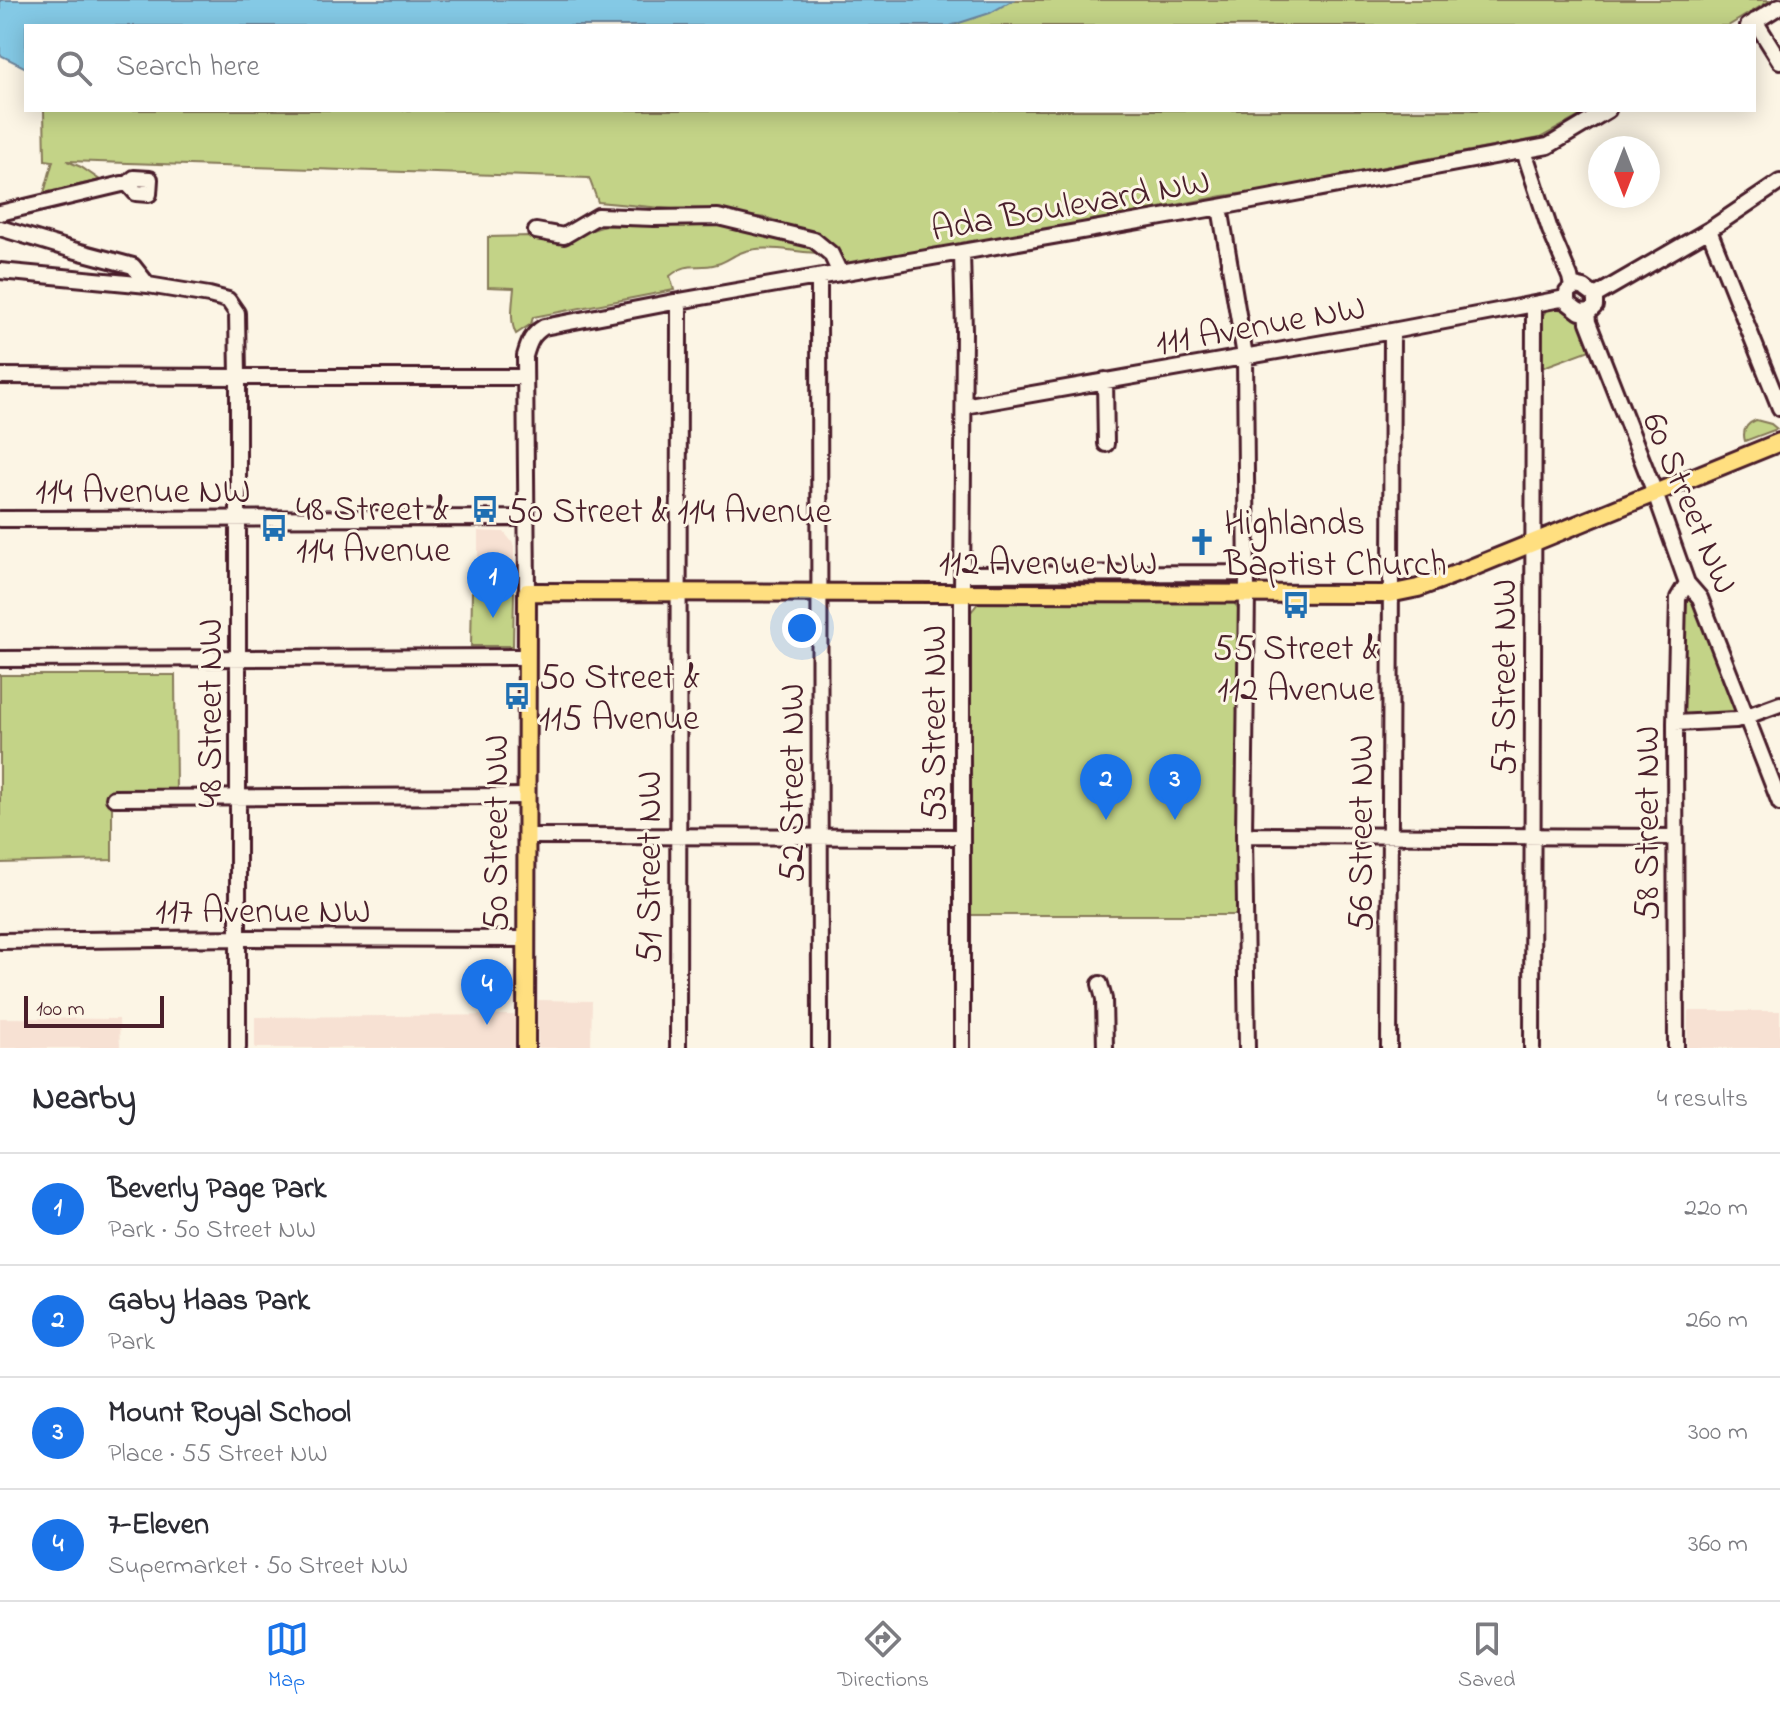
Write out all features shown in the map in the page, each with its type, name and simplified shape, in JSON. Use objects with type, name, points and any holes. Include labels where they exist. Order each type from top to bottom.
[{"type":"main road","name":"112 Avenue NW","points":[[527,592],[1389,594],[1418,588],[1780,442]]},
{"type":"main road","name":"50 Street NW","points":[[526,1048],[527,592]]},
{"type":"street","points":[[1752,24],[1780,6]]},
{"type":"street","points":[[1756,29],[1780,61]]},
{"type":"street","name":"Ada Boulevard NW","points":[[535,332],[544,327],[679,301],[1524,151],[1548,146],[1605,112]]},
{"type":"street","points":[[1524,151],[1550,230],[1570,277],[1572,307],[1587,312],[1595,306],[1595,296]]},
{"type":"street","points":[[1595,296],[1709,230],[1780,182]]},
{"type":"street","points":[[0,213],[128,184]]},
{"type":"street","points":[[1220,207],[1245,356],[1247,1048]]},
{"type":"street","points":[[536,231],[564,236],[598,216],[718,217],[814,240],[831,254],[840,273]]},
{"type":"street","points":[[0,228],[133,266],[148,285]]},
{"type":"street","points":[[1709,230],[1780,408]]},
{"type":"street","name":"53 Street NW","points":[[962,253],[962,1048]]},
{"type":"street","points":[[0,271],[148,285],[228,300],[237,313],[238,377]]},
{"type":"street","name":"52 Street NW","points":[[819,277],[820,1048]]},
{"type":"street","points":[[1569,293],[1581,286],[1595,296]]},
{"type":"street","name":"111 Avenue NW","points":[[964,406],[1534,306],[1569,293]]},
{"type":"street","name":"51 Street NW","points":[[678,1048],[679,301]]},
{"type":"street","name":"57 Street NW","points":[[1532,1048],[1534,306]]},
{"type":"street","name":"60 Street NW","points":[[1587,312],[1607,375],[1655,493],[1687,583],[1700,598],[1780,803]]},
{"type":"street","name":"56 Street NW","points":[[1389,1048],[1392,331]]},
{"type":"street","name":"50 Street NW","points":[[527,592],[525,356],[535,332]]},
{"type":"street","points":[[0,376],[525,377]]},
{"type":"street","name":"48 Street NW","points":[[238,377],[238,1048]]},
{"type":"street","points":[[1105,380],[1106,444]]},
{"type":"street","name":"114 Avenue NW","points":[[0,519],[527,518]]},
{"type":"street","name":"112 Avenue NW","points":[[962,574],[1247,573]]},
{"type":"street","name":"58 Street NW","points":[[1676,1048],[1675,723],[1678,598],[1687,583]]},
{"type":"street","points":[[0,659],[526,657]]},
{"type":"street","points":[[1675,723],[1736,720],[1780,704]]},
{"type":"street","points":[[114,798],[526,796]]},
{"type":"street","points":[[1244,835],[1674,837]]},
{"type":"street","points":[[527,836],[962,837]]},
{"type":"street","name":"117 Avenue NW","points":[[0,941],[526,939]]},
{"type":"street","points":[[1100,984],[1104,999],[1105,1048]]},
{"type":"shaded area","points":[[478,531],[504,532],[512,542],[514,592],[478,592]]},
{"type":"shaded area","points":[[538,1000],[592,1001],[591,1048],[538,1048]]},
{"type":"shaded area","points":[[1688,1011],[1780,1011],[1780,1048],[1687,1048]]},
{"type":"shaded area","points":[[520,1015],[519,1048],[255,1048],[255,1017]]},
{"type":"shaded area","points":[[0,1018],[119,1019],[120,1048],[0,1048]]},
{"type":"green space","points":[[1013,0],[1771,0],[1731,24],[955,24]]},
{"type":"green space","points":[[44,112],[1587,112],[1540,138],[1282,188],[842,265],[816,235],[768,218],[598,202],[589,178],[67,161],[100,180],[44,193],[53,161],[45,160]]},
{"type":"green space","points":[[713,223],[809,243],[821,253],[749,250],[710,266],[677,271],[670,276],[674,290],[533,317],[531,324],[516,334],[512,317],[514,288],[488,287],[488,237],[530,236],[556,241],[605,226]]},
{"type":"green space","points":[[1554,308],[1575,317],[1590,350],[1541,368],[1541,318],[1546,311]]},
{"type":"green space","points":[[1756,420],[1777,429],[1745,441],[1746,428]]},
{"type":"green space","points":[[472,592],[514,592],[513,646],[471,646]]},
{"type":"green space","points":[[1691,594],[1739,713],[1684,716],[1685,600],[1686,595]]},
{"type":"green space","points":[[979,602],[1233,602],[1242,612],[1241,915],[969,915],[971,612]]},
{"type":"green space","points":[[0,675],[175,675],[176,792],[112,793],[112,860],[0,863]]},
{"type":"water","points":[[0,0],[1013,0],[990,13],[956,24],[24,24],[24,67],[0,55]]},
{"type":"place","name":"50 Street & 114 Avenue","points":[[485,509]]},
{"type":"place","name":"48 Street & 114 Avenue","points":[[274,528]]},
{"type":"place","name":"Highlands Baptist Church","points":[[1202,542]]},
{"type":"place","name":"55 Street & 112 Avenue","points":[[1296,605]]},
{"type":"place","name":"Beverly Page Park","points":[[493,618]]},
{"type":"place","name":"50 Street & 115 Avenue","points":[[517,696]]},
{"type":"place","name":"Gaby Haas Park","points":[[1106,820]]},
{"type":"place","name":"Mount Royal School","points":[[1175,820]]},
{"type":"place","name":"7-Eleven","points":[[487,1025]]}]
